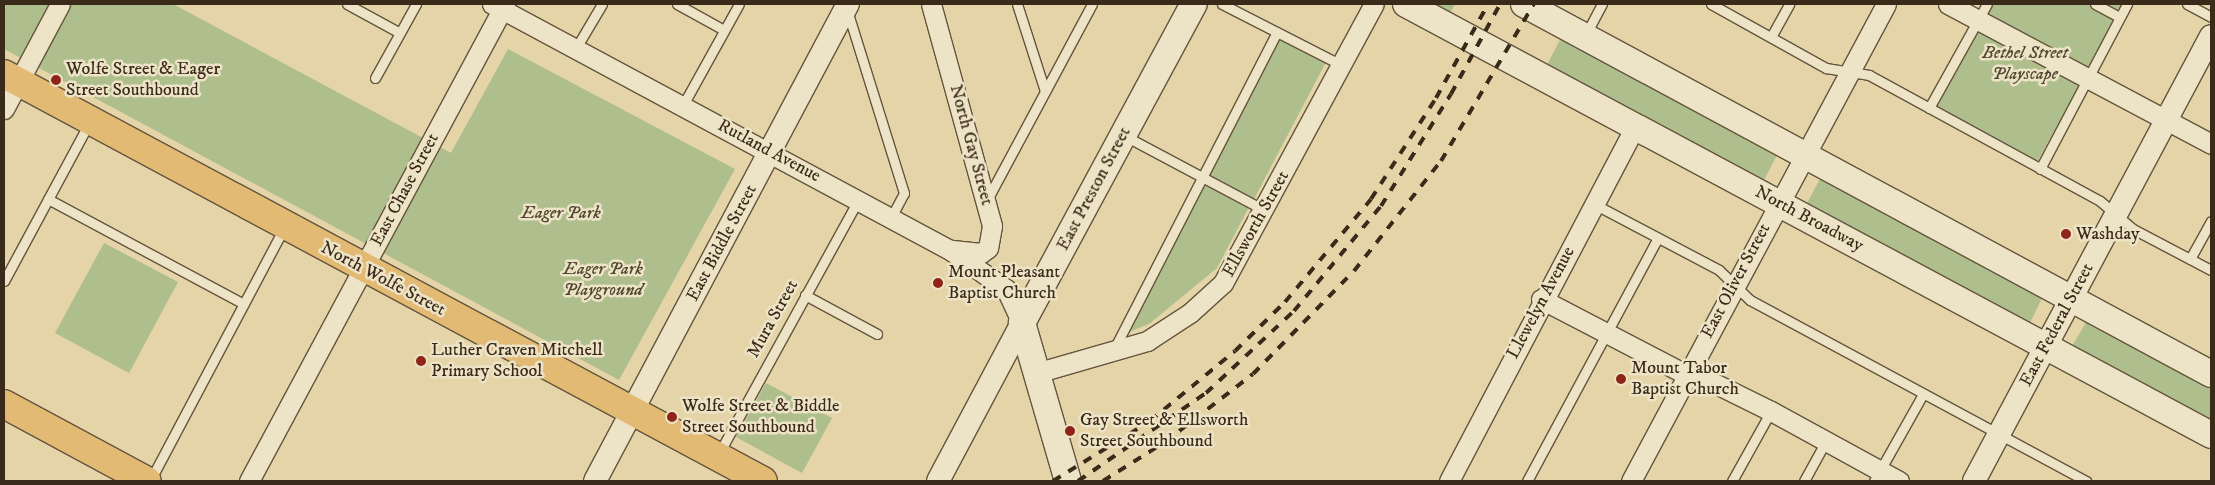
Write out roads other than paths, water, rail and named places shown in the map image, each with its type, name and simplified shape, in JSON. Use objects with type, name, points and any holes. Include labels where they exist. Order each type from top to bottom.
[{"type":"main road","name":"East Preston Street","points":[[1022,323],[1194,4]]},
{"type":"main road","name":"North Broadway","points":[[1406,4],[1636,125],[2211,435]]},
{"type":"main road","points":[[1524,4],[2211,374]]},
{"type":"main road","name":"North Wolfe Street","points":[[11,78],[363,269],[763,481]]},
{"type":"main road","points":[[1022,323],[1068,481]]},
{"type":"main road","points":[[4,404],[148,481]]},
{"type":"street","points":[[4,109],[11,78],[60,4]]},
{"type":"street","name":"North Gay Street","points":[[931,4],[988,198],[992,226],[988,248],[970,253],[950,250]]},
{"type":"street","name":"Ellsworth Street","points":[[1036,373],[1111,354],[1148,341],[1209,298],[1233,268],[1374,4]]},
{"type":"street","name":"East Oliver Street","points":[[1631,481],[1778,202],[1886,4]]},
{"type":"street","points":[[1948,4],[1983,12],[2088,80],[2211,144]]},
{"type":"street","name":"Rutland Avenue","points":[[500,5],[950,250],[1006,289],[1022,323]]},
{"type":"street","name":"East Chase Street","points":[[249,481],[363,269],[500,5]]},
{"type":"street","name":"East Biddle Street","points":[[595,481],[847,6]]},
{"type":"street","name":"East Federal Street","points":[[1974,481],[2211,36]]},
{"type":"street","name":"Llewelyn Avenue","points":[[1448,481],[1541,299],[1636,125]]},
{"type":"street","points":[[1541,299],[1609,332],[1686,375],[1708,380],[1771,411],[1826,441],[1877,476],[1899,481]]},
{"type":"street","name":"East Preston Street","points":[[938,481],[1022,323]]},
{"type":"lane","points":[[347,4],[400,33]]},
{"type":"lane","points":[[375,78],[416,4]]},
{"type":"lane","points":[[576,48],[602,4]]},
{"type":"lane","points":[[677,4],[724,30]]},
{"type":"lane","points":[[683,106],[739,4]]},
{"type":"lane","points":[[1017,4],[1045,90]]},
{"type":"lane","points":[[988,198],[1092,4]]},
{"type":"lane","points":[[1222,4],[1341,65]]},
{"type":"lane","points":[[1584,37],[1602,4]]},
{"type":"lane","points":[[1711,4],[1726,7],[1771,38],[1826,68],[1869,76],[2040,168],[2116,214],[2133,229],[2211,270]]},
{"type":"lane","points":[[1771,38],[1789,4]]},
{"type":"lane","points":[[2095,4],[2119,17]]},
{"type":"lane","points":[[2040,168],[2127,4]]},
{"type":"lane","points":[[2187,4],[2211,17]]},
{"type":"lane","points":[[847,6],[904,193],[891,217]]},
{"type":"lane","points":[[1929,108],[1983,12]]},
{"type":"lane","points":[[1111,354],[1277,32]]},
{"type":"lane","points":[[4,281],[90,120]]},
{"type":"lane","points":[[1123,135],[1202,179],[1264,210]]},
{"type":"lane","points":[[48,198],[244,304]]},
{"type":"lane","name":"Mura Street","points":[[717,456],[859,199]]},
{"type":"lane","points":[[1594,204],[1719,270],[1750,300],[2086,481]]},
{"type":"lane","points":[[2190,258],[2211,221]]},
{"type":"lane","points":[[148,481],[286,226]]},
{"type":"lane","points":[[1527,481],[1658,238]]},
{"type":"lane","points":[[805,295],[877,334]]},
{"type":"lane","points":[[1877,476],[1923,394]]},
{"type":"lane","points":[[1732,481],[1771,411]]},
{"type":"lane","points":[[1804,481],[1826,441]]},
{"type":"railway","points":[[1053,481],[1150,421],[1235,351],[1285,302],[1371,199],[1436,98],[1488,4]]},
{"type":"railway","points":[[1078,481],[1206,393],[1294,311],[1381,206],[1451,94],[1500,4]]},
{"type":"railway","points":[[1103,481],[1165,442],[1253,374],[1354,271],[1441,161],[1534,4]]},
{"type":"place","name":"Wolfe Street & Eager Street Southbound","points":[[56,80]]},
{"type":"place","name":"Washday","points":[[2066,234]]},
{"type":"place","name":"Mount Pleasant Baptist Church","points":[[938,283]]},
{"type":"place","name":"Luther Craven Mitchell Primary School","points":[[421,361]]},
{"type":"place","name":"Mount Tabor Baptist Church","points":[[1621,379]]},
{"type":"place","name":"Wolfe Street & Biddle Street Southbound","points":[[672,417]]},
{"type":"place","name":"Gay Street & Ellsworth Street Southbound","points":[[1070,431]]},
{"type":"park label","name":"Bethel Street Playscape","points":[[2025,64]]},
{"type":"park label","name":"Eager Park","points":[[561,213]]},
{"type":"park label","name":"Eager Park Playground","points":[[603,280]]}]
